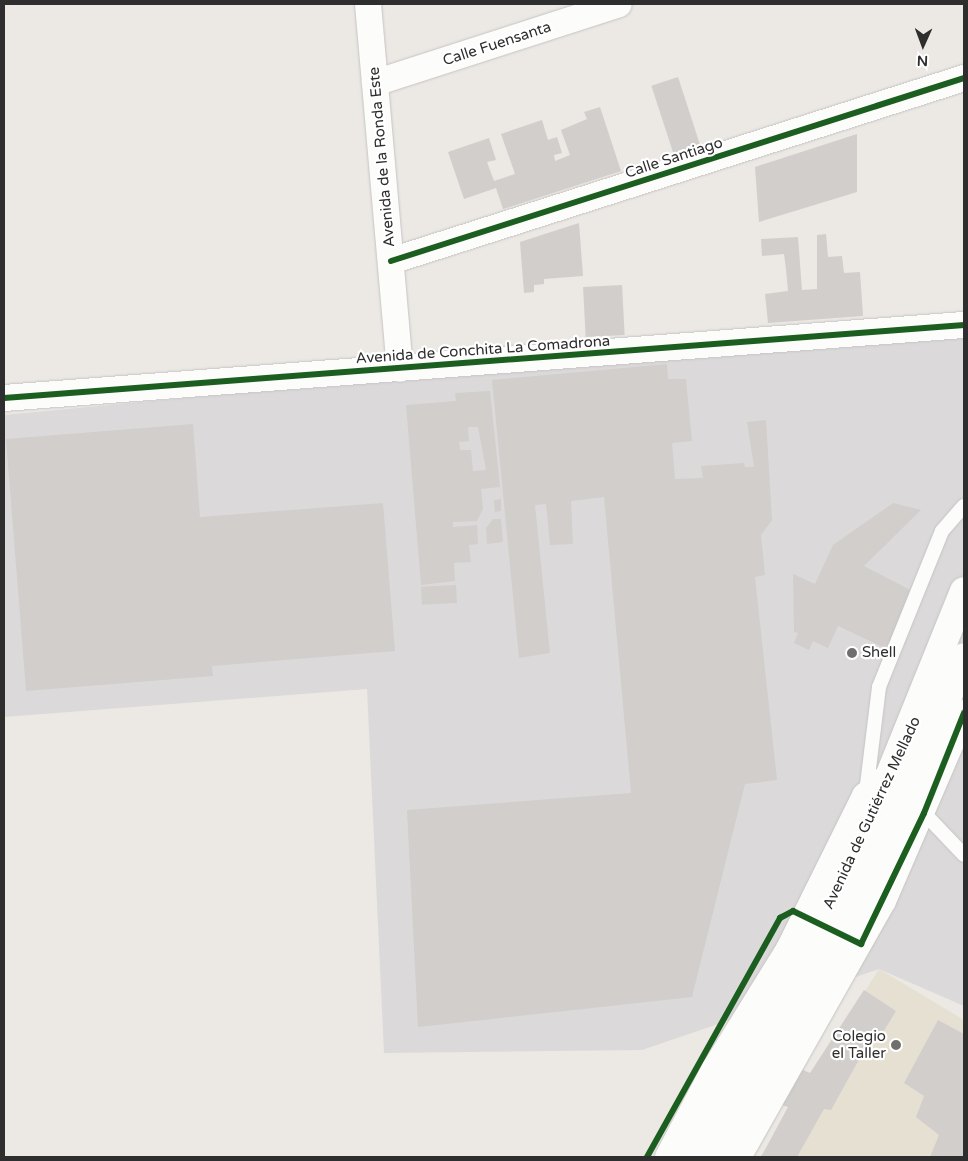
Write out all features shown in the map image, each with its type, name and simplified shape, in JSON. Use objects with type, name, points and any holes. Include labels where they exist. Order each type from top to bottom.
[{"type":"main road","name":"Avenida de Gutiérrez Mellado","points":[[688,1157],[795,972],[894,772],[964,591]]},
{"type":"main road","name":"Avenida de Gutiérrez Mellado","points":[[714,1157],[807,999],[886,847],[964,656]]},
{"type":"street","name":"Avenida de la Ronda Este","points":[[368,4],[400,369]]},
{"type":"street","name":"Calle Fuensanta","points":[[375,83],[619,4]]},
{"type":"street","name":"Calle Santiago","points":[[391,261],[964,78]]},
{"type":"street","name":"Avenida de Conchita La Comadrona","points":[[4,398],[964,325]]},
{"type":"street","points":[[738,1157],[838,985],[924,813],[964,713]]},
{"type":"street","points":[[668,1157],[714,1070],[789,948],[865,796],[894,772]]},
{"type":"lane","points":[[865,796],[879,687],[942,531],[964,506]]},
{"type":"lane","points":[[924,813],[964,855]]},
{"type":"shaded area","points":[[964,333],[964,1006],[879,969],[642,1050],[384,1053],[367,689],[4,717],[4,415],[473,371]]},
{"type":"shaded area","name":"Colegio el Taller","points":[[879,969],[964,1020],[964,1157],[760,1157]]},
{"type":"building","points":[[678,77],[701,146],[674,155],[651,86]]},
{"type":"building","points":[[600,107],[621,171],[503,209],[496,188],[464,199],[448,152],[489,138],[496,160],[487,162],[494,181],[515,174],[501,134],[542,120],[548,140],[557,137],[562,153],[554,155],[555,161],[570,155],[561,130],[587,119],[584,112]]},
{"type":"building","points":[[857,134],[857,192],[759,222],[755,167]]},
{"type":"building","points":[[579,223],[583,276],[544,279],[544,284],[534,285],[534,292],[524,293],[520,242]]},
{"type":"building","points":[[826,234],[828,257],[842,256],[844,273],[860,272],[863,316],[768,323],[765,294],[788,291],[784,254],[762,256],[761,239],[798,237],[802,290],[817,289],[817,235]]},
{"type":"building","points":[[622,285],[625,335],[586,337],[583,287]]},
{"type":"building","points":[[667,364],[668,379],[686,379],[692,441],[672,443],[675,479],[703,478],[701,466],[744,463],[745,467],[754,467],[747,422],[766,420],[772,520],[761,535],[765,575],[755,577],[777,780],[745,784],[692,997],[418,1027],[407,810],[631,793],[604,497],[571,501],[573,544],[550,545],[546,504],[535,505],[550,653],[519,658],[492,380]]},
{"type":"building","points":[[490,391],[500,487],[481,489],[483,509],[477,521],[453,522],[453,527],[477,525],[478,544],[469,545],[471,562],[454,563],[455,581],[421,585],[406,405],[456,401],[455,393]],"holes":[[[468,427],[478,427],[486,470],[473,471],[471,450],[460,450],[459,442],[469,441]]]},
{"type":"building","points":[[193,424],[200,517],[383,503],[395,651],[212,666],[213,676],[26,691],[6,439]]},
{"type":"building","points":[[501,499],[501,511],[495,512],[494,500]]},
{"type":"building","points":[[893,503],[921,510],[864,566],[914,592],[887,649],[838,626],[828,648],[813,641],[809,650],[794,643],[798,633],[794,632],[793,574],[815,584],[833,545]]},
{"type":"building","points":[[493,519],[501,519],[503,542],[487,544],[486,528]]},
{"type":"building","points":[[456,585],[457,603],[422,605],[421,587]]},
{"type":"building","points":[[864,990],[896,1011],[882,1034],[875,1031],[831,1110],[824,1109],[797,1157],[761,1157],[788,1107],[782,1105],[801,1069],[810,1073]]},
{"type":"building","points":[[938,1020],[964,1034],[964,1157],[930,1157],[939,1135],[916,1117],[924,1096],[904,1083]]},
{"type":"cycle path","points":[[391,261],[964,78]]},
{"type":"cycle path","points":[[4,398],[964,325]]},
{"type":"cycle path","points":[[647,1157],[780,918],[793,911],[861,944],[924,813],[964,713]]},
{"type":"place","name":"Shell","points":[[852,653]]},
{"type":"place","name":"Colegio el Taller","points":[[896,1045]]}]
